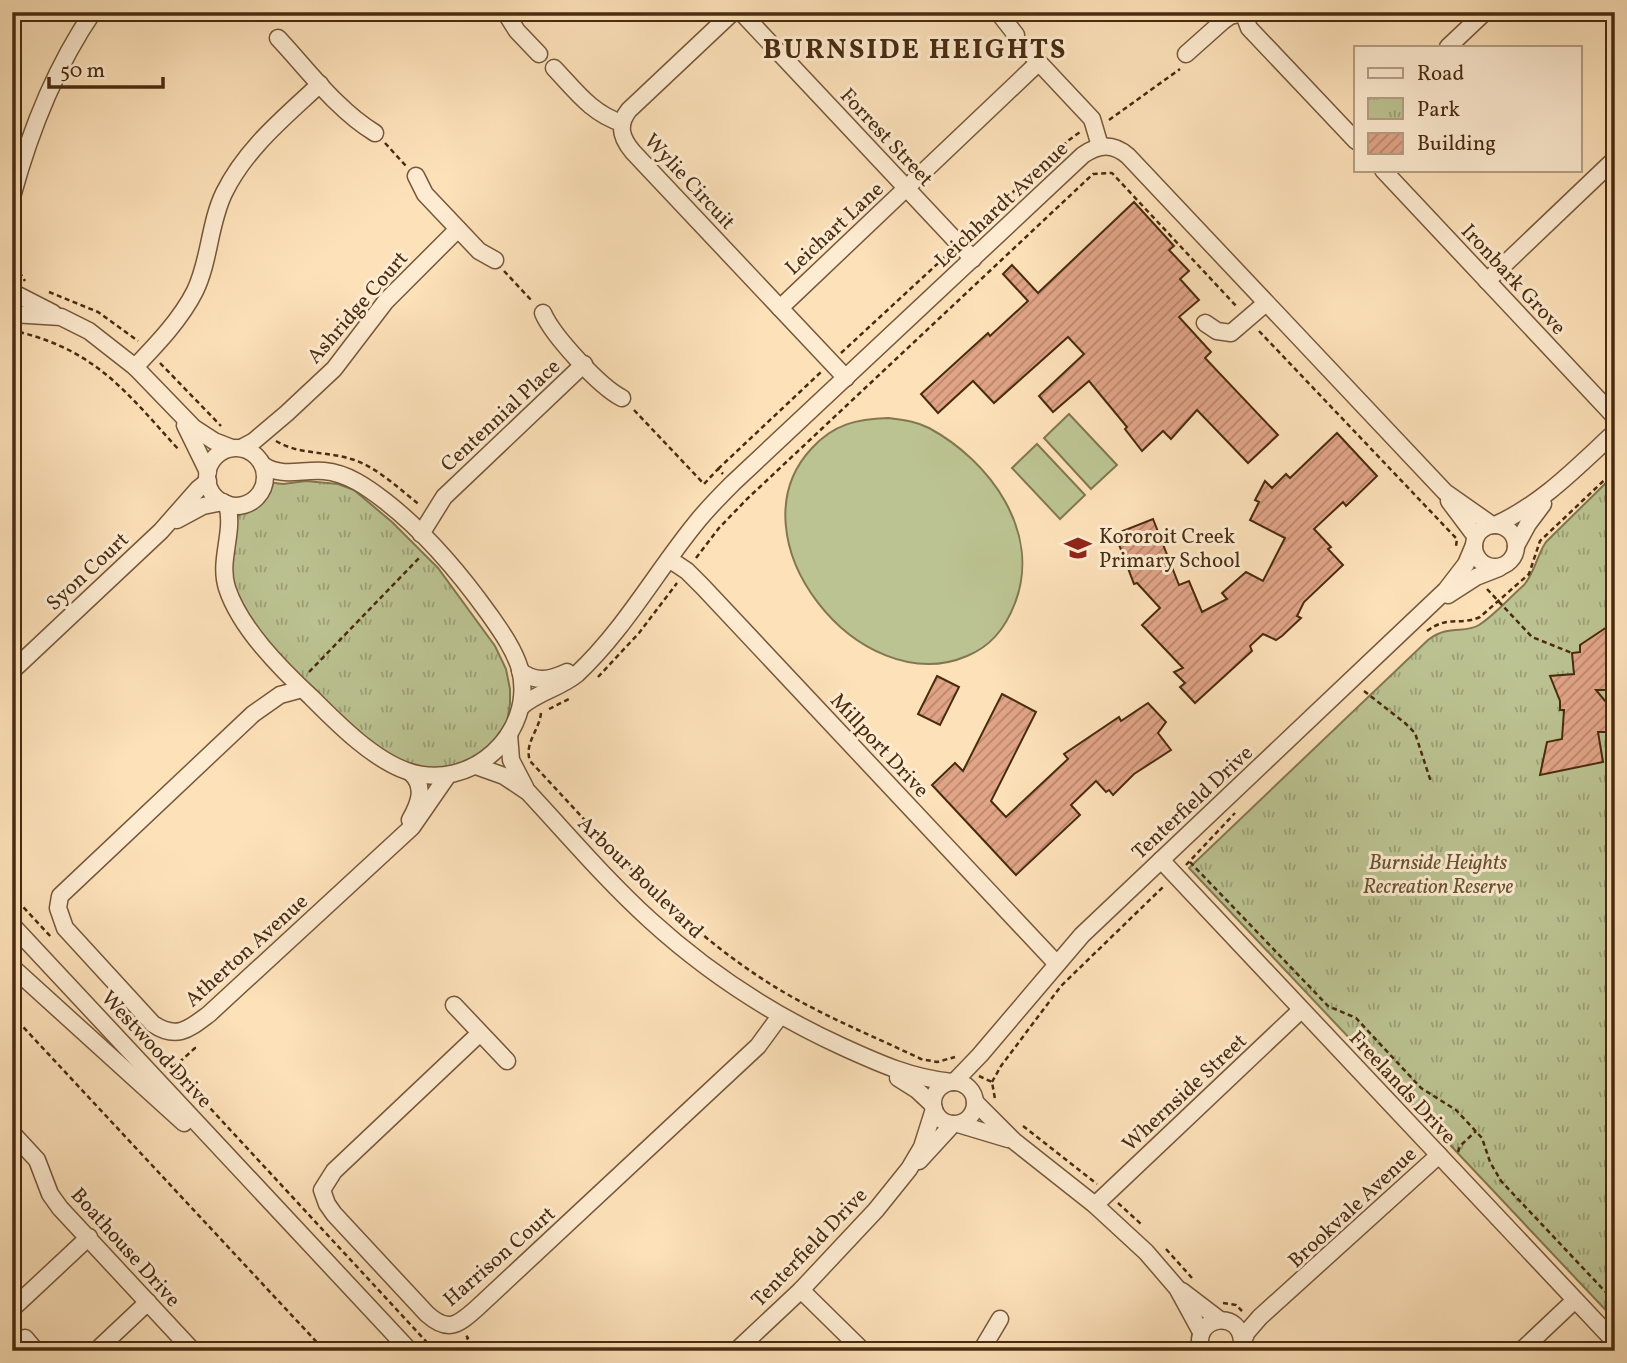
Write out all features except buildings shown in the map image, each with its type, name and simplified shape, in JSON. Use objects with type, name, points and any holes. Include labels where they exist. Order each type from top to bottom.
[{"type":"street","points":[[12,197],[42,106],[58,70],[93,12]]},
{"type":"street","points":[[505,12],[517,31],[539,54]]},
{"type":"street","name":"Wylie Circuit","points":[[733,12],[629,110],[622,123],[622,136],[846,378]]},
{"type":"street","name":"Forrest Street","points":[[741,12],[973,259]]},
{"type":"street","points":[[998,12],[1016,35]]},
{"type":"street","points":[[1449,46],[1485,12]]},
{"type":"street","points":[[1186,54],[1223,21],[1243,13],[1249,28],[1354,137]]},
{"type":"street","points":[[278,38],[346,111],[375,133]]},
{"type":"street","name":"Leichart Lane","points":[[780,308],[906,188],[1035,58],[1092,120],[1100,146]]},
{"type":"street","points":[[554,68],[592,108],[607,119],[622,123]]},
{"type":"street","points":[[135,367],[174,323],[195,290],[213,220],[236,173],[253,149],[320,84]]},
{"type":"street","name":"Leichhardt Avenue","points":[[595,653],[632,611],[696,523],[733,483],[1083,155],[1100,146],[1117,148],[1128,156],[1445,492],[1494,525]]},
{"type":"street","points":[[1487,281],[1615,159]]},
{"type":"street","name":"Ironbark Grove","points":[[1385,172],[1615,417]]},
{"type":"street","points":[[416,176],[425,194],[479,251],[495,260]]},
{"type":"street","name":"Ashridge Court","points":[[287,413],[334,369],[401,285],[458,229]]},
{"type":"street","points":[[12,292],[105,342],[135,367],[180,417],[204,436],[255,455],[273,472],[317,470],[340,474],[369,488],[427,539],[460,575],[498,628],[513,651],[520,671],[522,706],[509,734],[490,757],[476,766],[448,775],[411,773],[386,762],[360,741],[279,665],[244,620],[228,589],[225,561],[231,521],[225,503],[216,497],[201,454],[180,417]]},
{"type":"street","points":[[1205,323],[1217,331],[1231,333],[1266,303]]},
{"type":"street","points":[[543,313],[549,326],[566,345],[605,386],[622,398]]},
{"type":"street","points":[[12,314],[61,317]]},
{"type":"street","name":"Centennial Place","points":[[444,496],[584,364]]},
{"type":"street","points":[[160,531],[208,477],[216,456],[254,441],[287,413]]},
{"type":"street","points":[[160,531],[203,506],[225,503],[244,505],[258,496],[265,481],[258,456],[260,449],[287,413]]},
{"type":"street","points":[[1555,488],[1533,516],[1511,561],[1499,568],[1486,566],[1481,562],[1477,557],[1475,541],[1482,530],[1515,517],[1555,488],[1615,432]]},
{"type":"street","name":"Leichhardt Avenue","points":[[1445,492],[1475,541]]},
{"type":"street","points":[[398,511],[416,512],[444,496]]},
{"type":"street","points":[[427,539],[444,496]]},
{"type":"street","points":[[1494,525],[1510,530],[1517,546]]},
{"type":"street","name":"Syon Court","points":[[17,677],[160,531]]},
{"type":"street","name":"Tenterfield Drive","points":[[953,1082],[1002,1030],[1056,963],[1453,582],[1466,564],[1475,541]]},
{"type":"street","name":"Millport Drive","points":[[669,559],[687,571],[703,587],[1056,963]]},
{"type":"street","name":"Tenterfield Drive","points":[[1421,615],[1476,577],[1499,568]]},
{"type":"street","points":[[520,671],[531,678],[549,679],[577,666],[595,653]]},
{"type":"street","points":[[522,706],[572,678],[595,653]]},
{"type":"street","points":[[253,714],[277,682],[279,665]]},
{"type":"street","points":[[253,714],[299,686]]},
{"type":"street","name":"Atherton Avenue","points":[[253,714],[66,889],[58,902],[59,914],[65,928],[153,1024],[171,1033],[192,1027],[397,839]]},
{"type":"street","points":[[509,734],[511,760],[528,792]]},
{"type":"street","points":[[476,766],[504,776],[528,792]]},
{"type":"street","points":[[397,839],[412,817],[420,798],[418,780],[411,773]]},
{"type":"street","points":[[397,839],[419,820],[448,775]]},
{"type":"street","name":"Arbour Boulevard","points":[[528,792],[630,901],[712,971],[780,1016],[880,1063]]},
{"type":"street","name":"Freelands Drive","points":[[1161,860],[1615,1342]]},
{"type":"street","name":"Westwood Drive","points":[[12,925],[410,1351]]},
{"type":"street","name":"Westwood Drive","points":[[12,967],[117,1060],[269,1202]]},
{"type":"street","points":[[454,1005],[507,1061]]},
{"type":"street","name":"Whernside Street","points":[[1095,1205],[1301,1010]]},
{"type":"street","name":"Harrison Court","points":[[480,1033],[334,1171],[322,1190],[334,1214],[427,1314],[442,1325],[449,1326],[462,1321],[477,1308],[758,1046],[780,1016]]},
{"type":"street","name":"Tenterfield Drive","points":[[974,1099],[978,1070],[1002,1030]]},
{"type":"street","points":[[880,1063],[919,1091],[940,1120],[983,1130],[1014,1141]]},
{"type":"street","points":[[880,1063],[919,1078],[966,1086],[974,1099],[1014,1141],[1095,1205],[1146,1252],[1177,1287],[1239,1329],[1241,1349]]},
{"type":"street","points":[[933,1107],[940,1087],[953,1082]]},
{"type":"street","points":[[955,1124],[972,1114],[974,1099]]},
{"type":"street","name":"Tenterfield Drive","points":[[736,1351],[847,1243],[909,1169],[922,1147],[933,1107]]},
{"type":"street","name":"Tenterfield Drive","points":[[909,1169],[955,1124]]},
{"type":"street","name":"Boathouse Drive","points":[[12,1133],[37,1160],[50,1194],[60,1208],[193,1351]]},
{"type":"street","name":"Brookvale Avenue","points":[[1241,1349],[1247,1332],[1260,1317],[1444,1160]]},
{"type":"street","points":[[12,1310],[89,1237]]},
{"type":"street","points":[[1177,1287],[1199,1343]]},
{"type":"street","name":"Brookvale Avenue","points":[[1199,1343],[1212,1322],[1251,1313],[1293,1289]]},
{"type":"street","points":[[801,1290],[863,1351]]},
{"type":"street","points":[[1521,1351],[1575,1300]]},
{"type":"street","points":[[96,1351],[148,1302]]},
{"type":"street","points":[[981,1351],[1000,1319]]},
{"type":"street","points":[[25,1338],[36,1351]]},
{"type":"path","points":[[375,133],[416,176]]},
{"type":"path","points":[[622,398],[704,484],[718,469],[747,499],[1093,174],[1112,173],[1454,536]]},
{"type":"path","points":[[12,260],[19,262],[20,274],[28,284]]},
{"type":"path","points":[[495,260],[543,313]]},
{"type":"path","points":[[19,332],[61,344],[105,372],[182,453]]},
{"type":"path","points":[[1427,631],[1444,621],[1480,617],[1528,574],[1540,541],[1615,470]]},
{"type":"path","points":[[299,686],[427,539]]},
{"type":"path","points":[[1498,601],[1531,637],[1572,653]]},
{"type":"path","points":[[12,692],[17,677]]},
{"type":"path","points":[[1364,691],[1415,733],[1431,782]]},
{"type":"path","points":[[528,746],[530,761],[620,858],[649,889],[708,940],[766,981],[805,1004],[929,1061]]},
{"type":"path","points":[[992,1082],[1001,1066],[1062,986],[1190,862],[1237,810]]},
{"type":"path","points":[[1190,862],[1328,1006],[1356,1018],[1421,1088],[1456,1110],[1486,1145],[1490,1162],[1501,1181],[1615,1302]]},
{"type":"path","points":[[12,1015],[325,1351]]},
{"type":"path","points":[[173,1068],[195,1048],[180,1032]]},
{"type":"path","points":[[1444,1160],[1456,1159],[1460,1146],[1476,1131]]},
{"type":"path","points":[[232,1133],[435,1351]]},
{"type":"green space","points":[[1069,414],[1117,465],[1091,489],[1044,438]]},
{"type":"green space","points":[[888,418],[914,422],[929,428],[972,459],[1005,501],[1016,525],[1022,550],[1022,576],[1015,603],[997,635],[984,647],[967,656],[926,664],[886,655],[849,634],[818,603],[796,565],[786,525],[790,484],[812,448],[829,433],[847,424]]},
{"type":"green space","points":[[1037,444],[1085,495],[1060,519],[1012,468]]},
{"type":"green space","name":"Burnside Heights Recreation Reserve","points":[[1615,474],[1615,1320],[1189,868],[1428,640],[1443,632],[1473,628],[1497,611],[1528,580],[1546,542]]},
{"type":"green space","points":[[306,481],[338,484],[354,490],[392,522],[438,568],[495,646],[506,669],[510,704],[507,723],[499,737],[478,758],[435,773],[385,756],[308,690],[239,609],[229,575],[235,517],[256,504],[268,482],[283,484]]},
{"type":"place","name":"Kororoit Creek Primary School","points":[[1078,548]]},
{"type":"district","name":"BURNSIDE HEIGHTS","points":[[915,48]]}]
